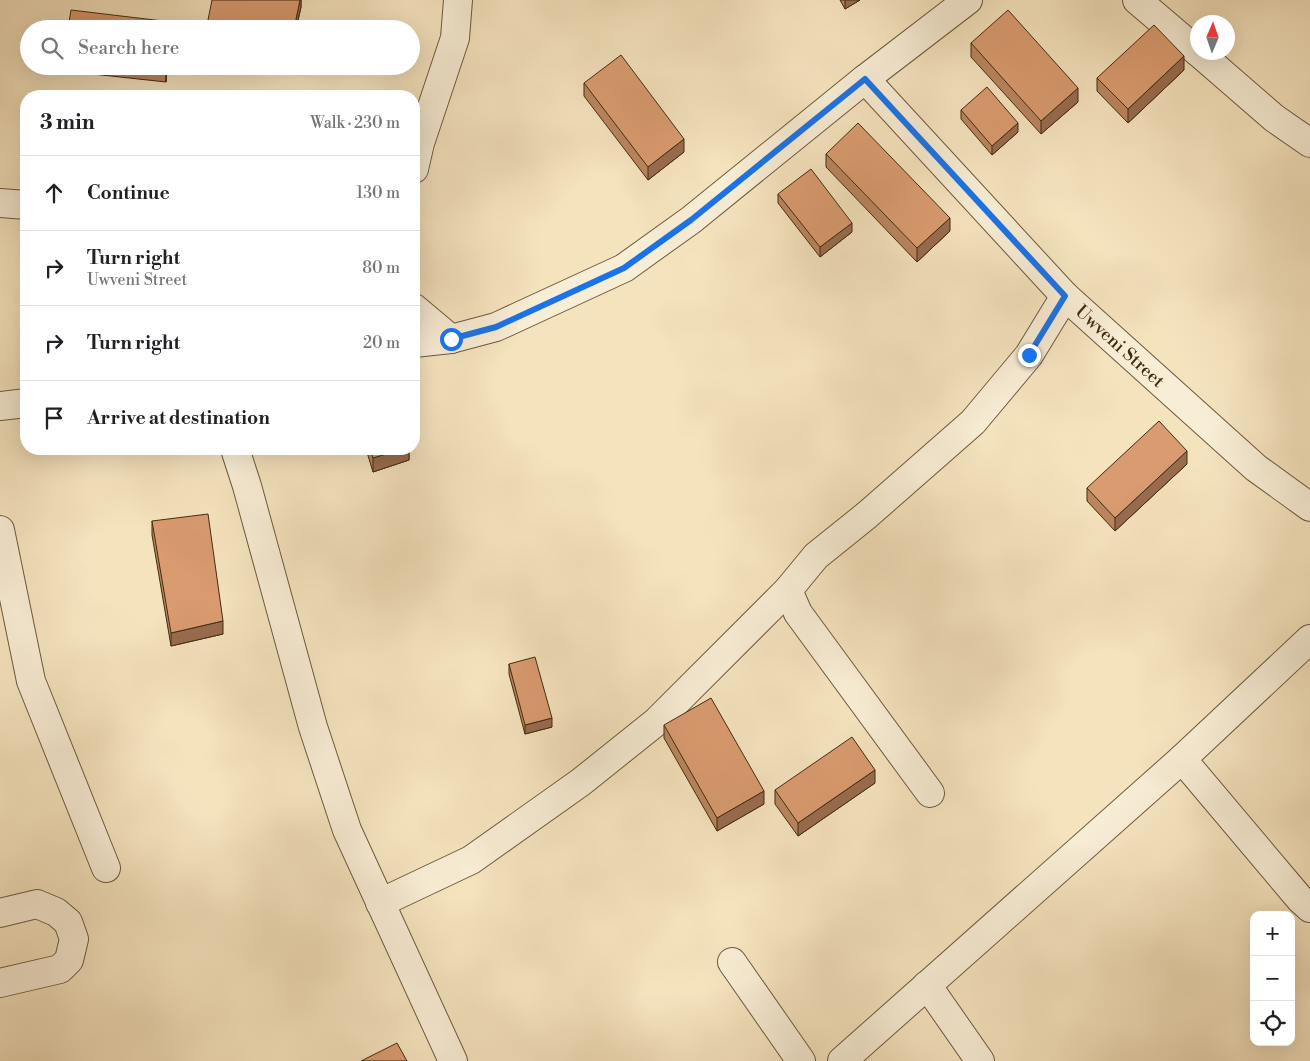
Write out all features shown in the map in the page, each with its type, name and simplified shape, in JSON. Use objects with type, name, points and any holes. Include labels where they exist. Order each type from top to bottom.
[{"type":"street","points":[[420,142],[455,38],[458,0]]},
{"type":"street","points":[[420,342],[451,339],[496,327],[624,268],[691,220],[865,79],[968,0]]},
{"type":"street","points":[[1137,0],[1190,45]]},
{"type":"street","points":[[1207,60],[1274,118],[1310,143]]},
{"type":"street","name":"Uwveni Street","points":[[865,79],[1065,296],[1256,468],[1310,507]]},
{"type":"street","points":[[0,203],[20,205]]},
{"type":"street","points":[[380,902],[471,860],[581,782],[656,722],[788,590],[816,556],[867,515],[973,422],[1029,355],[1065,296]]},
{"type":"street","points":[[420,313],[451,339]]},
{"type":"street","points":[[0,406],[20,404]]},
{"type":"street","points":[[237,455],[312,727],[347,830],[453,1061]]},
{"type":"street","points":[[0,530],[31,681],[106,868]]},
{"type":"street","points":[[788,590],[798,613],[930,793]]},
{"type":"street","points":[[842,1061],[1182,759],[1310,639]]},
{"type":"street","points":[[1182,759],[1300,899],[1310,908]]},
{"type":"street","points":[[0,913],[37,904],[56,912],[68,922],[74,940],[69,960],[60,969],[0,983]]},
{"type":"street","points":[[732,962],[801,1061]]},
{"type":"street","points":[[927,985],[980,1061]]},
{"type":"building","points":[[212,0],[300,0],[296,20],[208,20]]},
{"type":"building","points":[[71,10],[154,20],[69,20]]},
{"type":"building","points":[[1008,10],[1078,88],[1041,121],[971,43]]},
{"type":"building","points":[[1154,25],[1184,56],[1128,109],[1097,78]]},
{"type":"building","points":[[621,55],[684,139],[648,167],[584,83]]},
{"type":"building","points":[[987,87],[1018,123],[992,146],[961,110]]},
{"type":"building","points":[[858,123],[950,218],[917,248],[826,154]]},
{"type":"building","points":[[811,169],[852,223],[820,247],[778,194]]},
{"type":"building","points":[[1159,421],[1187,451],[1115,518],[1087,488]]},
{"type":"building","points":[[372,455],[383,455],[373,458]]},
{"type":"building","points":[[208,514],[223,621],[171,633],[152,521]]},
{"type":"building","points":[[535,657],[552,718],[525,725],[509,664]]},
{"type":"building","points":[[711,698],[764,791],[717,818],[664,725]]},
{"type":"building","points":[[852,737],[875,770],[798,823],[775,790]]},
{"type":"building","points":[[397,1043],[407,1061],[361,1061]]},
{"type":"route","points":[[451,339],[496,327],[624,268],[691,220],[865,79],[1065,296],[1029,355]]}]
